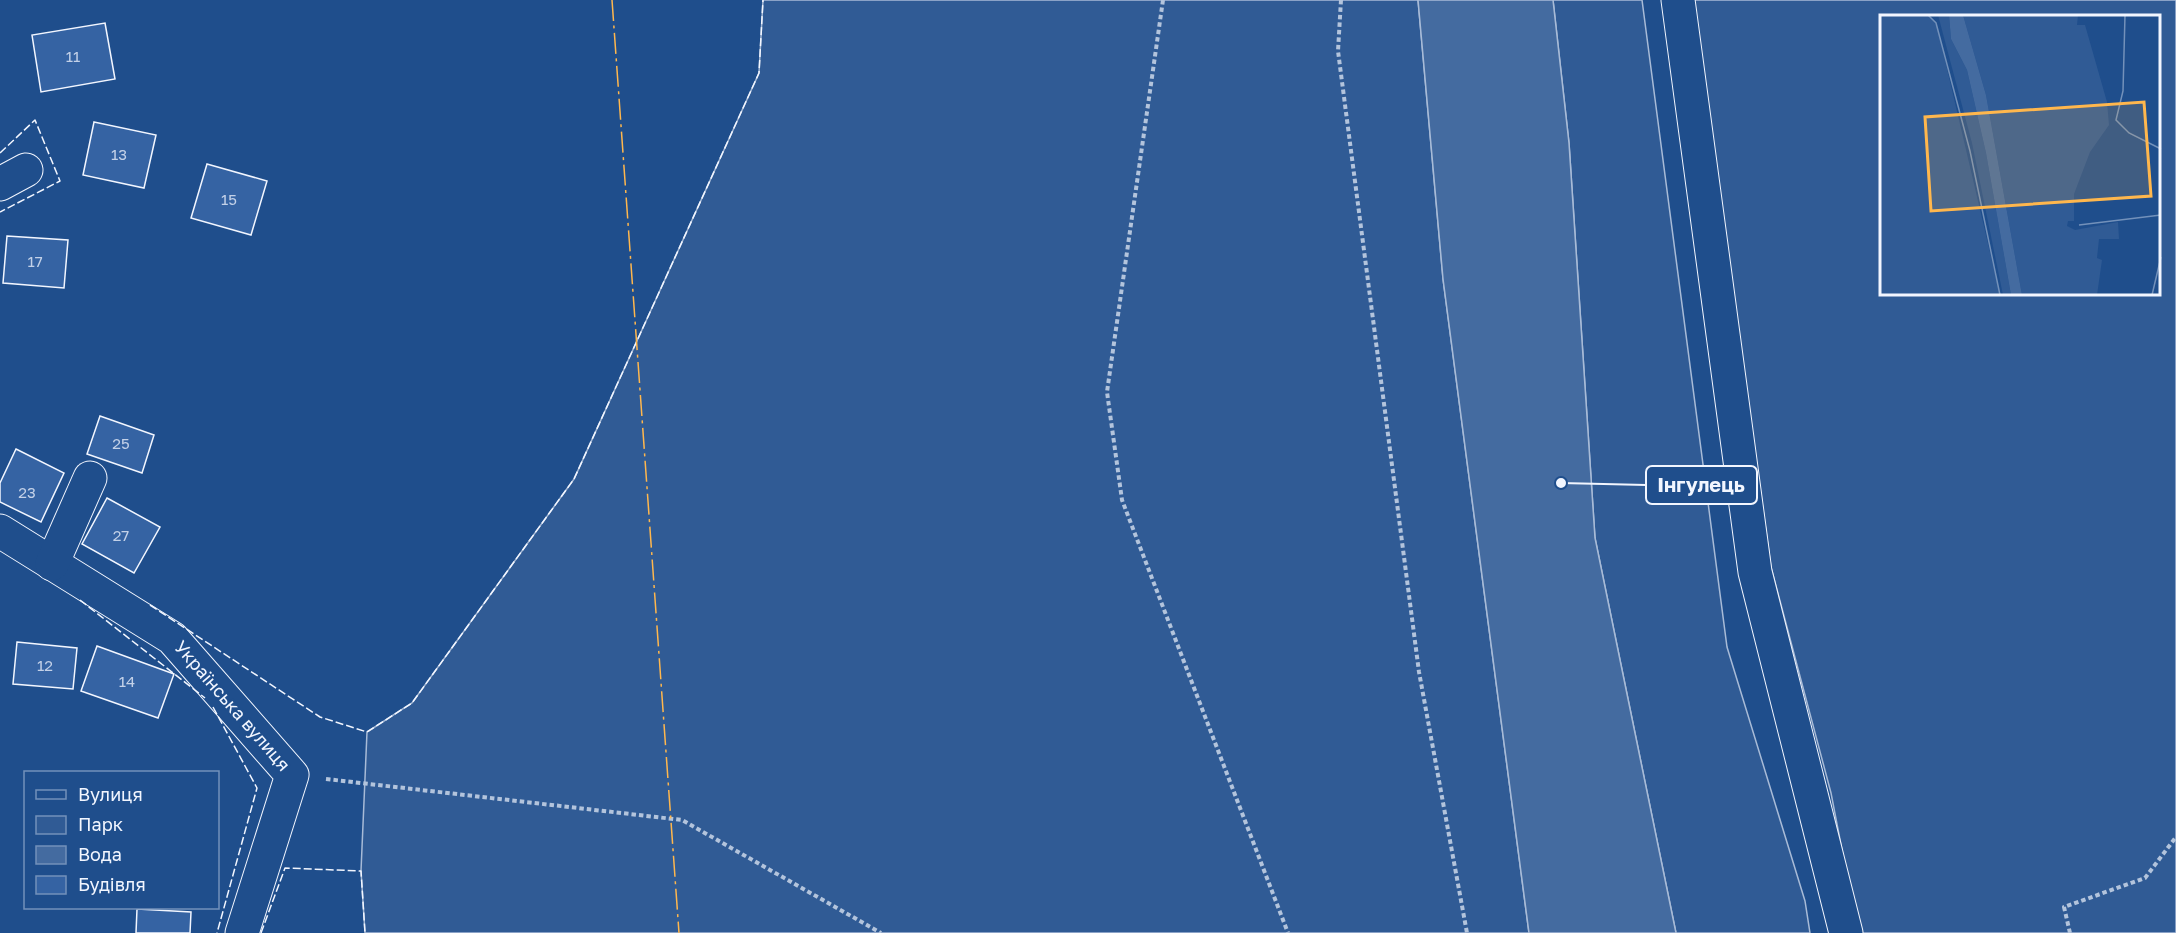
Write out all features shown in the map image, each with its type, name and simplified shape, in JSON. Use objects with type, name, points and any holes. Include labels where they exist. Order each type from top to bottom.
[{"type":"street","points":[[1678,0],[1755,572],[1846,933]]},
{"type":"street","points":[[52,564],[90,478]]},
{"type":"street","name":"Українська вулиця","points":[[0,531],[172,638],[292,775],[242,933]]},
{"type":"path","points":[[1163,0],[1107,392],[1122,500],[1288,933]]},
{"type":"path","points":[[1341,0],[1338,51],[1419,672],[1467,933]]},
{"type":"path","points":[[292,775],[682,820],[881,933]]},
{"type":"path","points":[[2070,933],[2064,906],[2145,878],[2176,837]]},
{"type":"green space","points":[[763,0],[1418,0],[1443,279],[1529,933],[365,933],[361,871],[367,732],[412,703],[574,479],[759,73]]},
{"type":"green space","points":[[1553,0],[1642,0],[1727,647],[1805,901],[1810,933],[1676,933],[1595,538],[1569,143]]},
{"type":"green space","points":[[1692,0],[2176,0],[2176,933],[1858,933],[1831,793],[1771,567]]},
{"type":"water","points":[[1418,0],[1553,0],[1569,143],[1595,538],[1676,933],[1529,933],[1443,279]]},
{"type":"building","points":[[105,23],[115,79],[41,92],[32,35]]},
{"type":"building","points":[[94,122],[156,135],[144,188],[83,175]]},
{"type":"building","points":[[207,164],[267,181],[251,235],[191,218]]},
{"type":"building","points":[[7,236],[68,240],[64,288],[3,283]]},
{"type":"building","points":[[100,416],[154,435],[142,473],[87,454]]},
{"type":"building","points":[[16,449],[64,473],[41,522],[0,502],[0,483]]},
{"type":"building","points":[[107,498],[160,527],[134,573],[82,544]]},
{"type":"building","points":[[17,642],[77,648],[73,689],[13,684]]},
{"type":"building","points":[[97,646],[174,674],[158,718],[81,691]]},
{"type":"building","points":[[137,909],[191,912],[190,933],[136,933]]},
{"type":"fence","points":[[150,605],[320,717],[367,732],[412,703],[574,479],[759,73],[763,0]]},
{"type":"fence","points":[[0,153],[35,120],[60,181],[0,212]]},
{"type":"fence","points":[[80,600],[205,698]]},
{"type":"fence","points":[[213,707],[257,788],[217,933]]},
{"type":"fence","points":[[261,933],[285,868],[361,871],[365,933]]},
{"type":"power","points":[[612,0],[679,933]]},
{"type":"place","name":"Інгулець","points":[[1561,483]]}]
